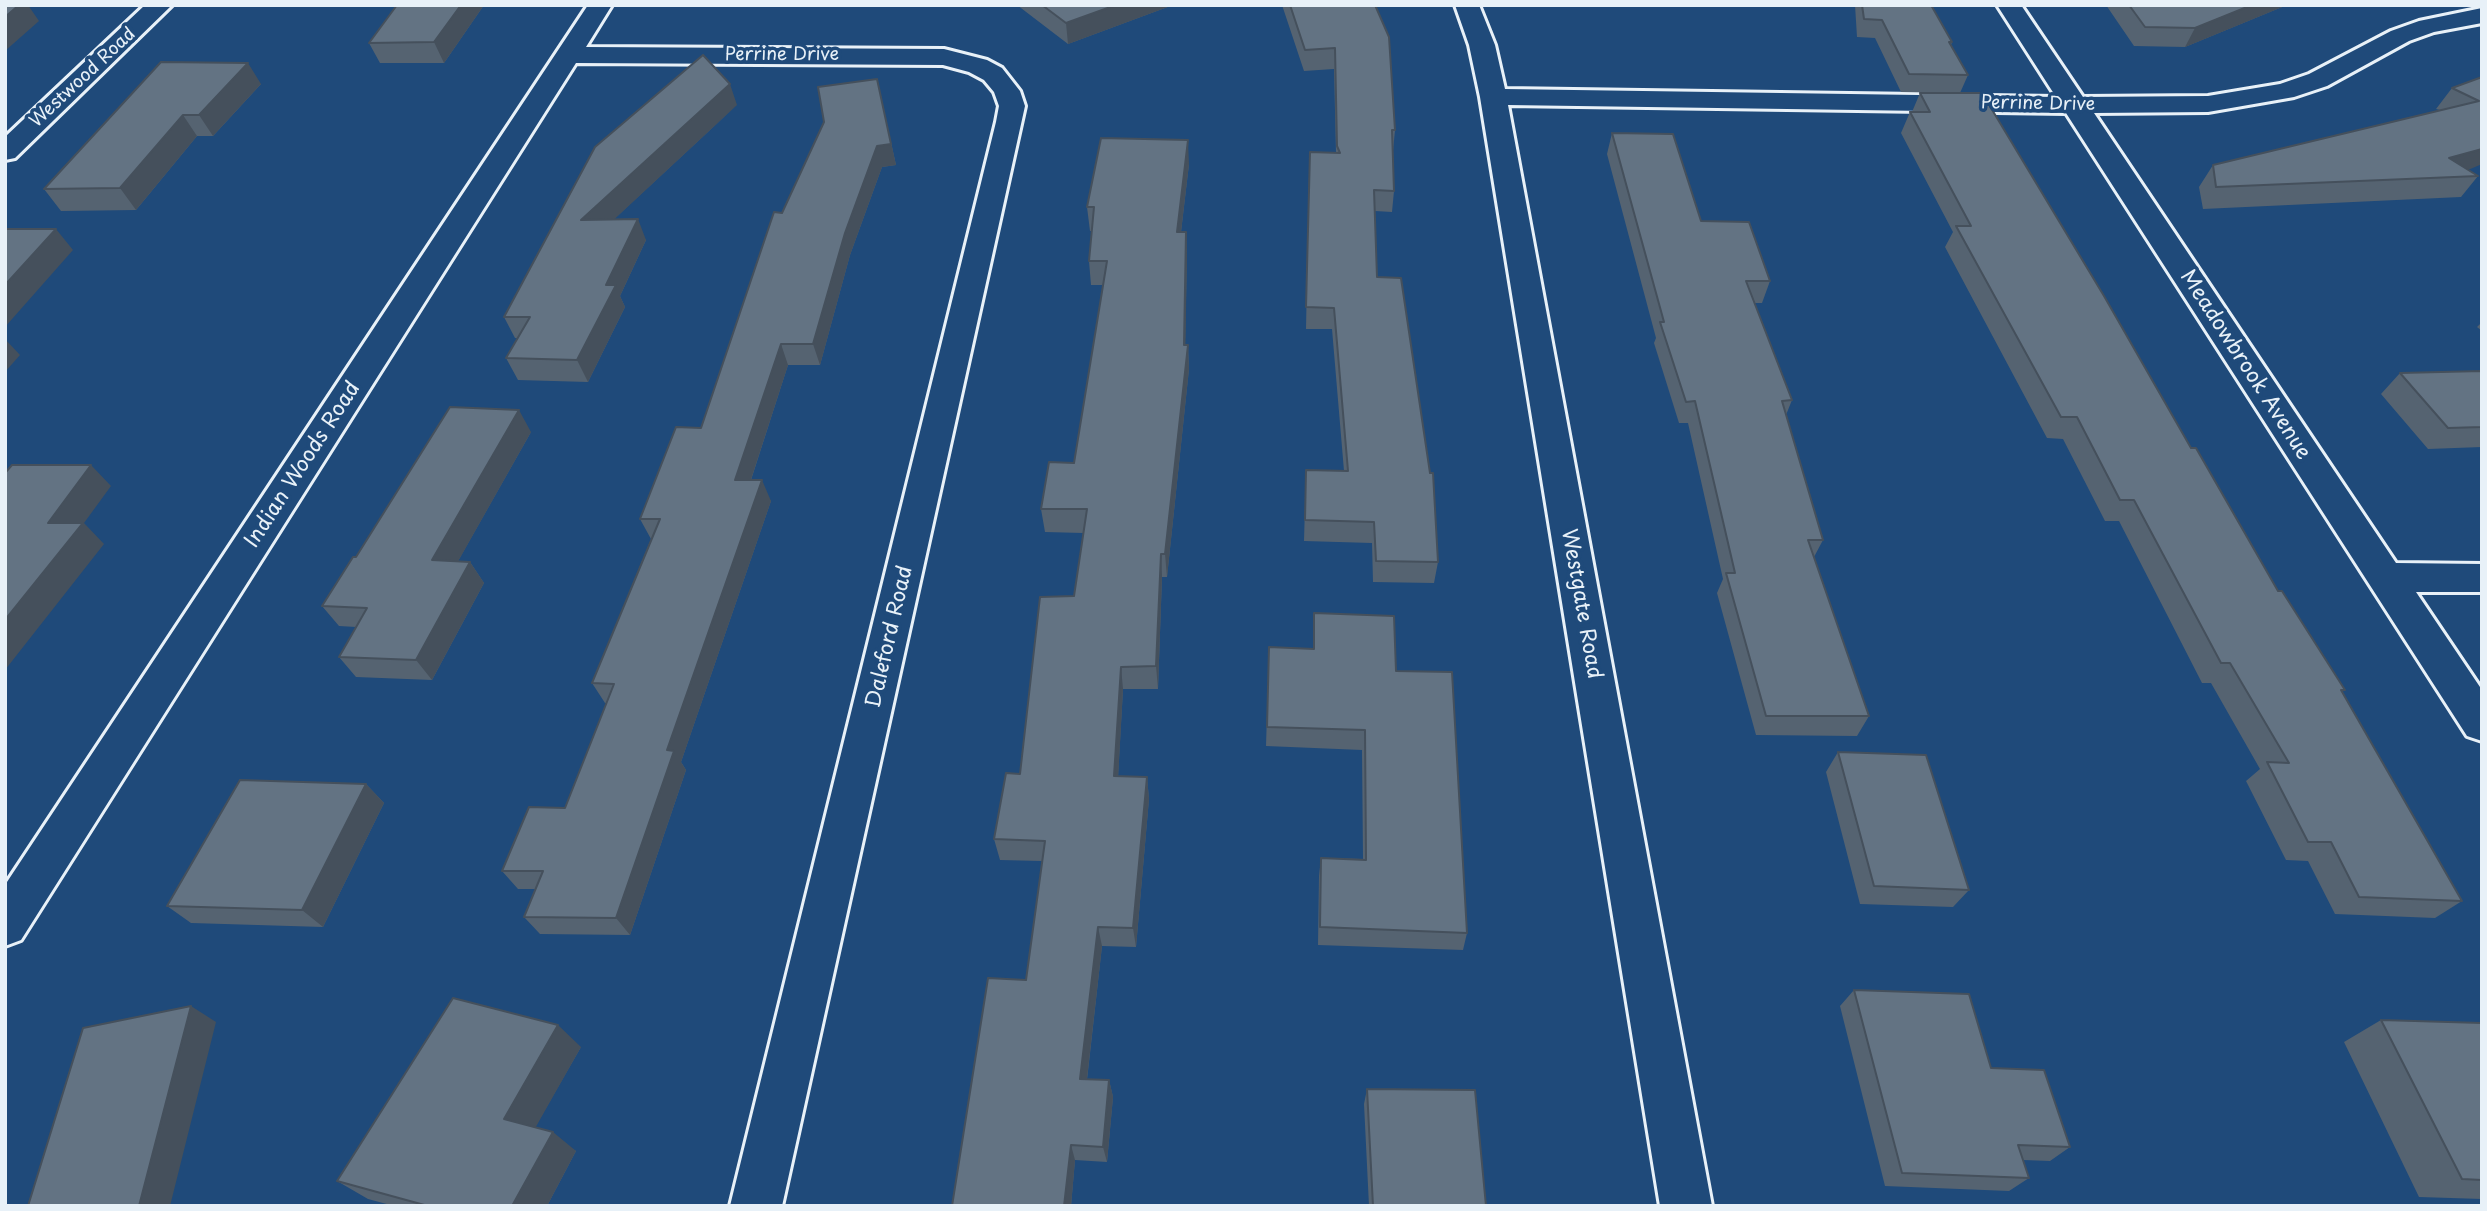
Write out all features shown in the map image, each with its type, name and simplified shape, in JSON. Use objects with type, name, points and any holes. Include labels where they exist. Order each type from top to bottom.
[{"type":"street","name":"Westwood Road","points":[[5,152],[160,5]]},
{"type":"street","name":"Indian Woods Road","points":[[5,925],[600,5]]},
{"type":"street","name":"Westgate Road","points":[[1467,5],[1482,46],[1493,97],[1686,1206]]},
{"type":"street","name":"Meadowbrook Avenue","points":[[2009,5],[2482,724]]},
{"type":"street","name":"Perrine Drive","points":[[1493,97],[2075,105],[2208,104],[2285,91],[2318,80],[2400,36],[2428,26],[2482,15]]},
{"type":"street","name":"Perrine Drive","points":[[568,55],[925,55],[963,61],[993,74]]},
{"type":"street","name":"Daleford Road","points":[[756,1206],[1010,122],[1012,106],[1007,92],[993,74]]},
{"type":"street","points":[[2384,577],[2482,578]]},
{"type":"building","points":[[5,5],[19,5],[5,17]]},
{"type":"building","points":[[397,5],[461,5],[434,42],[369,43]]},
{"type":"building","points":[[1042,5],[1116,5],[1066,23]]},
{"type":"building","points":[[1290,5],[1375,5],[1389,37],[1395,130],[1392,130],[1394,191],[1374,190],[1377,277],[1401,278],[1430,473],[1433,473],[1438,562],[1376,561],[1374,522],[1305,520],[1306,470],[1348,471],[1334,308],[1306,307],[1310,152],[1340,153],[1337,146],[1335,48],[1305,50]]},
{"type":"building","points":[[1862,5],[1931,5],[1968,75],[1909,74],[1882,20],[1864,19]]},
{"type":"building","points":[[2129,5],[2252,5],[2195,28],[2145,27]]},
{"type":"building","points":[[703,55],[730,84],[581,220],[638,219],[606,285],[616,285],[577,360],[506,358],[530,317],[504,317],[595,147]]},
{"type":"building","points":[[161,62],[248,63],[199,115],[183,115],[120,188],[44,189]]},
{"type":"building","points":[[2482,77],[2482,149],[2449,158],[2478,176],[2216,187],[2213,165],[2479,101],[2452,88]]},
{"type":"building","points":[[877,79],[891,144],[877,146],[845,233],[813,344],[781,344],[735,480],[762,480],[667,750],[674,751],[616,918],[524,917],[543,871],[502,871],[529,807],[565,808],[614,684],[592,683],[660,519],[640,519],[676,427],[701,428],[774,212],[782,213],[824,122],[818,87]]},
{"type":"building","points":[[1920,93],[1982,93],[2104,296],[2191,448],[2196,448],[2278,591],[2282,591],[2345,690],[2341,690],[2462,901],[2359,897],[2331,842],[2308,842],[2267,762],[2289,763],[2230,663],[2221,663],[2134,500],[2120,500],[2077,417],[2061,417],[1956,226],[1971,226],[1910,112],[1930,112]]},
{"type":"building","points":[[1612,133],[1673,134],[1701,221],[1749,222],[1770,281],[1746,281],[1792,400],[1782,401],[1823,540],[1808,540],[1869,716],[1766,716],[1726,573],[1735,573],[1695,401],[1686,402],[1660,322],[1664,322]]},
{"type":"building","points":[[1101,138],[1188,140],[1177,232],[1186,232],[1184,345],[1188,345],[1165,554],[1161,554],[1156,666],[1121,667],[1114,776],[1147,777],[1133,928],[1098,927],[1080,1079],[1109,1080],[1103,1147],[1071,1145],[1064,1206],[952,1206],[988,978],[1026,980],[1045,841],[994,839],[1006,773],[1020,774],[1040,597],[1074,596],[1087,509],[1041,509],[1049,462],[1074,463],[1107,261],[1089,261],[1094,207],[1087,207]]},
{"type":"building","points":[[5,229],[56,229],[5,285]]},
{"type":"building","points":[[2482,371],[2482,427],[2448,428],[2400,373]]},
{"type":"building","points":[[450,407],[519,410],[432,560],[470,562],[416,660],[339,657],[367,608],[322,606]]},
{"type":"building","points":[[12,465],[91,465],[48,523],[83,523],[5,620],[5,473]]},
{"type":"building","points":[[1314,613],[1394,616],[1396,671],[1452,672],[1467,933],[1320,927],[1321,858],[1366,860],[1365,730],[1267,727],[1269,647],[1314,649]]},
{"type":"building","points":[[1838,752],[1926,755],[1969,890],[1874,886]]},
{"type":"building","points":[[240,780],[366,784],[302,910],[167,906]]},
{"type":"building","points":[[1854,990],[1969,994],[1991,1068],[2044,1070],[2070,1147],[2018,1145],[2029,1178],[1902,1173]]},
{"type":"building","points":[[453,998],[558,1025],[504,1119],[553,1132],[512,1206],[428,1206],[337,1181]]},
{"type":"building","points":[[191,1006],[139,1206],[28,1206],[83,1028]]},
{"type":"building","points":[[2381,1020],[2482,1023],[2482,1180],[2462,1179]]},
{"type":"building","points":[[1367,1089],[1475,1090],[1486,1206],[1373,1206]]}]
